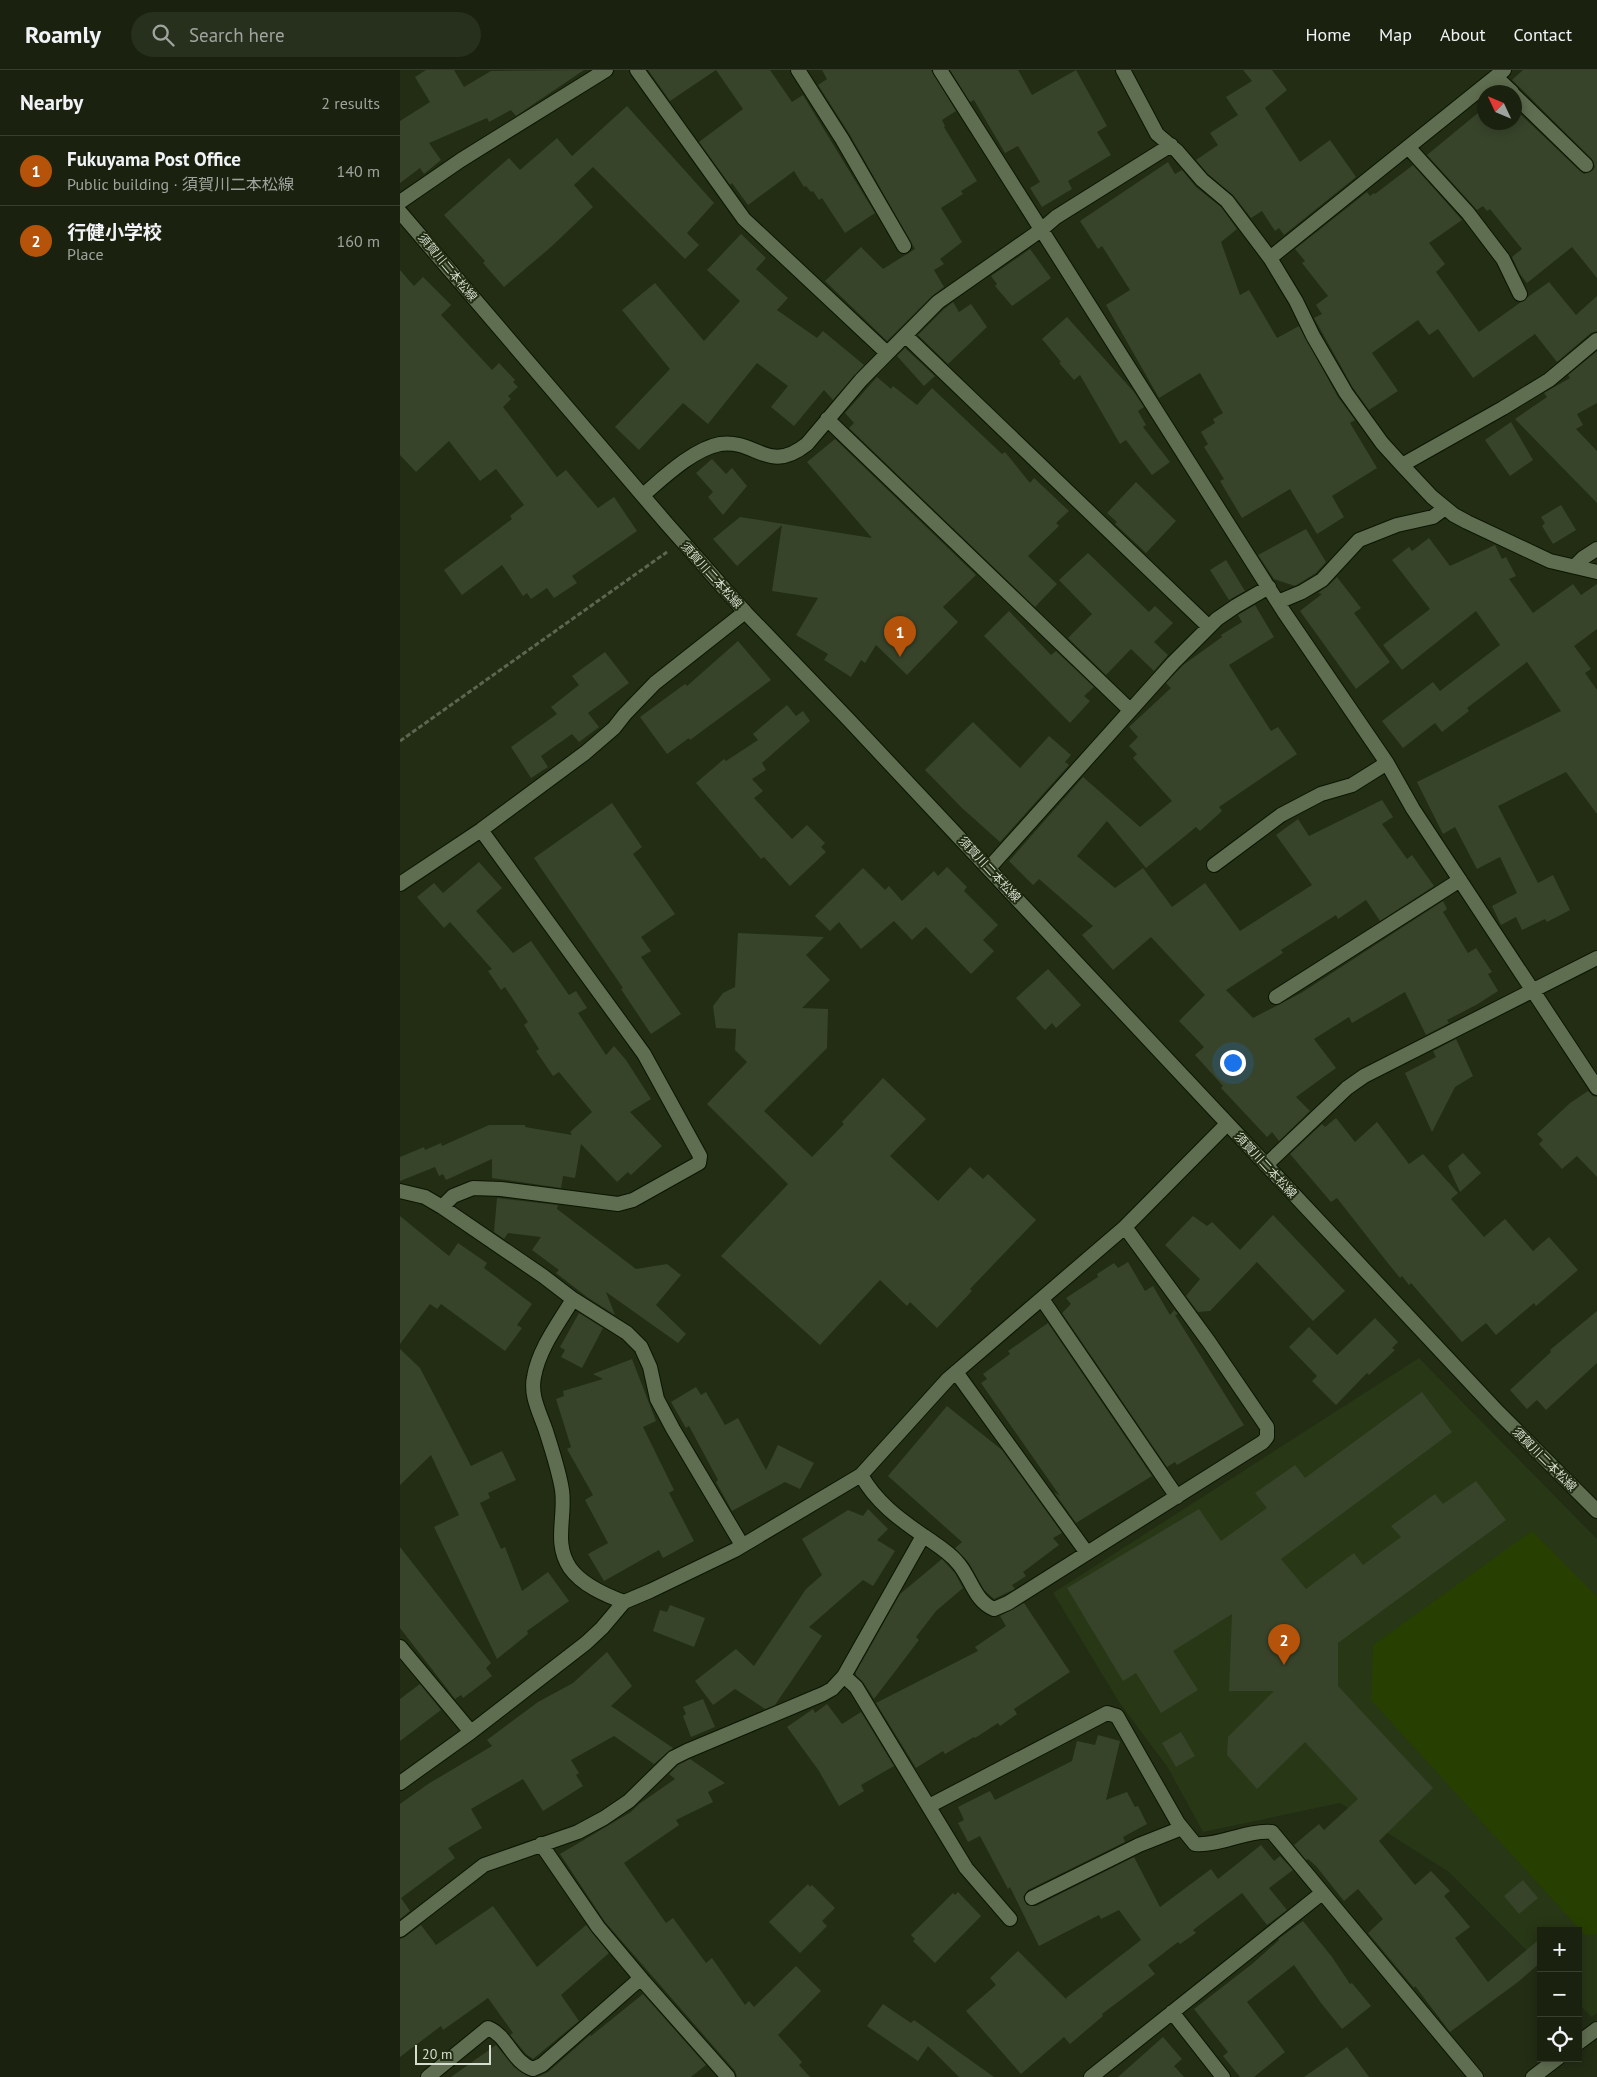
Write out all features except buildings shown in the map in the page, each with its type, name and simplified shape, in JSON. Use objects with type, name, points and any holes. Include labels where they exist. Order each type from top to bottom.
[{"type":"street","points":[[400,202],[461,160],[606,70]]},
{"type":"street","points":[[637,70],[744,219],[887,353]]},
{"type":"street","points":[[798,70],[842,140],[904,246]]},
{"type":"street","points":[[940,70],[1278,602],[1387,763],[1413,809],[1597,1088]]},
{"type":"street","points":[[1123,70],[1158,134],[1171,145],[1202,180],[1228,201],[1270,258],[1296,301],[1313,336],[1346,393],[1382,443],[1402,466],[1445,508],[1467,522],[1544,558],[1597,572]]},
{"type":"street","points":[[1270,258],[1500,74],[1507,85]]},
{"type":"street","points":[[1522,103],[1586,165]]},
{"type":"street","points":[[643,495],[665,476],[692,457],[720,444],[737,445],[775,457],[793,454],[807,444],[887,353],[938,302],[1042,230],[1056,217],[1171,145]]},
{"type":"street","points":[[1408,147],[1480,228],[1503,259],[1520,294]]},
{"type":"street","name":"須賀川二本松線","points":[[400,212],[745,612],[1498,1412],[1597,1511]]},
{"type":"street","points":[[906,336],[1209,627]]},
{"type":"street","points":[[1402,466],[1549,380],[1597,340]]},
{"type":"street","points":[[827,419],[1130,710]]},
{"type":"street","points":[[1278,602],[1302,592],[1322,580],[1359,540],[1397,525],[1433,517],[1445,508]]},
{"type":"street","points":[[1575,566],[1582,558],[1597,549]]},
{"type":"street","points":[[988,868],[1130,710],[1209,627],[1236,606],[1269,587]]},
{"type":"street","points":[[400,884],[481,830],[601,740],[655,682],[745,612]]},
{"type":"street","points":[[1214,865],[1281,815],[1321,794],[1352,785],[1387,763]]},
{"type":"street","points":[[442,1207],[453,1196],[473,1188],[501,1189],[618,1204],[633,1200],[699,1163],[700,1156],[644,1054],[481,830]]},
{"type":"street","points":[[1276,997],[1460,880]]},
{"type":"street","points":[[1266,1165],[1347,1088],[1364,1076],[1597,958]]},
{"type":"street","points":[[400,1783],[471,1732],[586,1643],[602,1628],[624,1602],[742,1545],[861,1475],[956,1372],[1124,1227],[1227,1124]]},
{"type":"street","points":[[400,1191],[425,1197],[442,1207],[543,1276],[573,1299],[627,1333],[641,1347],[650,1366],[657,1399],[673,1430],[742,1545]]},
{"type":"street","points":[[861,1475],[876,1499],[923,1536],[944,1549],[959,1563],[986,1606],[994,1609],[1008,1603],[1087,1554],[1263,1442],[1267,1437],[1267,1428],[1209,1342],[1124,1227]]},
{"type":"street","points":[[573,1299],[540,1357],[533,1378],[533,1396],[546,1432],[562,1489],[563,1505],[560,1536],[562,1551],[570,1568],[582,1580],[624,1602]]},
{"type":"street","points":[[1042,1299],[1177,1497]]},
{"type":"street","points":[[956,1372],[1087,1554]]},
{"type":"street","points":[[400,1930],[484,1865],[578,1832],[604,1818],[629,1801],[673,1758],[823,1694],[832,1688],[844,1676],[923,1536]]},
{"type":"street","points":[[400,1647],[471,1732]]},
{"type":"street","points":[[844,1676],[856,1687],[966,1868],[1010,1918]]},
{"type":"street","points":[[929,1806],[1108,1713],[1117,1716],[1182,1828],[1194,1844],[1207,1845],[1259,1831],[1272,1832],[1476,2077]]},
{"type":"street","points":[[1032,1898],[1139,1845],[1182,1828]]},
{"type":"street","points":[[541,1844],[598,1927],[640,1978],[728,2077]]},
{"type":"street","points":[[1091,2077],[1322,1893]]},
{"type":"street","points":[[428,2077],[488,2028],[497,2032],[524,2066],[533,2069],[542,2065],[640,1978]]},
{"type":"street","points":[[1172,2012],[1224,2077]]},
{"type":"street","points":[[1582,2040],[1597,2029]]},
{"type":"street","points":[[1534,2077],[1553,2062]]},
{"type":"path","points":[[400,741],[670,550]]},
{"type":"shaded area","points":[[1419,1358],[1597,1539],[1597,2013],[1592,2017],[1582,2007],[1582,1927],[1537,1927],[1537,1961],[1449,1872],[1340,1803],[1203,1832],[1168,1768],[1119,1702],[1053,1593]]},
{"type":"shaded area","points":[[1532,1531],[1597,1597],[1597,1934],[1585,1935],[1582,1932],[1582,1927],[1578,1927],[1371,1700],[1373,1645]]},
{"type":"place","name":"Fukuyama Post Office","points":[[900,657]]},
{"type":"place","name":"行健小学校","points":[[1284,1665]]}]
